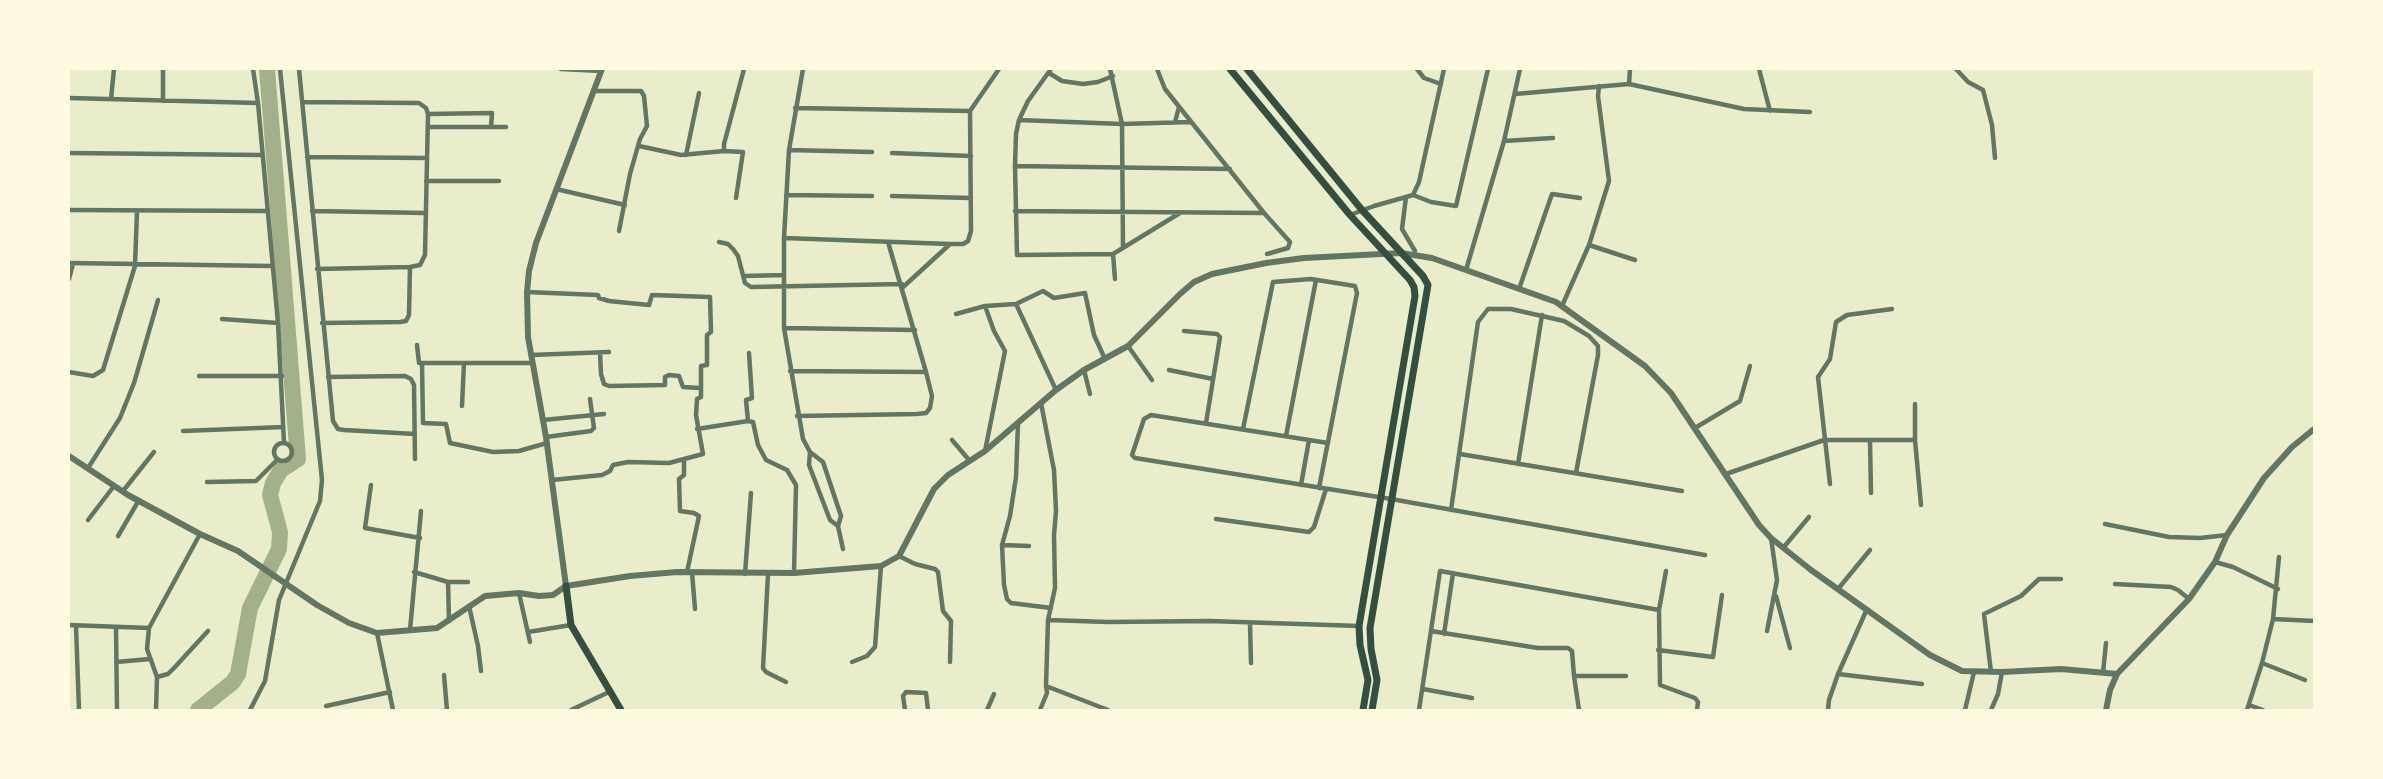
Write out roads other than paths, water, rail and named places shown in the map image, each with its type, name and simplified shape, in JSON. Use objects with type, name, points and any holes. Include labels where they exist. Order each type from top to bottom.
[{"type":"main road","points":[[1230,69],[1350,215],[1410,280],[1415,296],[1359,626],[1360,645],[1368,680],[1363,710]]},
{"type":"main road","points":[[1247,69],[1362,210],[1428,285],[1370,628],[1371,649],[1377,680],[1372,710]]},
{"type":"main road","points":[[1398,394],[1410,395]]},
{"type":"main road","points":[[566,586],[571,625],[621,710]]},
{"type":"street","points":[[111,99],[114,69]]},
{"type":"street","points":[[163,69],[163,101]]},
{"type":"street","points":[[253,69],[278,322],[284,443]]},
{"type":"street","points":[[250,710],[265,681],[279,600],[320,501],[322,480],[280,69]]},
{"type":"street","points":[[299,69],[333,421],[338,429],[344,430],[415,434]]},
{"type":"street","points":[[561,69],[601,70],[533,256],[527,292],[528,337],[543,420],[566,586]]},
{"type":"street","points":[[724,151],[744,69]]},
{"type":"street","points":[[803,69],[789,150],[784,238],[784,328],[797,416],[803,439],[810,452],[823,462],[841,516],[838,526],[843,549]]},
{"type":"street","points":[[993,69],[999,69]]},
{"type":"street","points":[[784,238],[963,244],[971,236],[970,111],[999,69]]},
{"type":"street","points":[[1110,69],[1122,123],[1123,248]]},
{"type":"street","points":[[1157,69],[1165,89],[1290,242],[1288,248],[1268,254]]},
{"type":"street","points":[[1417,69],[1424,78],[1441,84]]},
{"type":"street","points":[[1413,195],[1419,182],[1444,69]]},
{"type":"street","points":[[1350,215],[1413,195],[1431,202],[1456,207],[1488,69]]},
{"type":"street","points":[[1466,270],[1504,141],[1520,69]]},
{"type":"street","points":[[1629,84],[1630,69]]},
{"type":"street","points":[[1759,69],[1770,111]]},
{"type":"street","points":[[1956,69],[1968,82],[1983,90],[1992,125],[1995,158]]},
{"type":"street","points":[[1113,76],[1098,82],[1083,84],[1067,82],[1050,71],[1028,101],[1019,120],[1014,166],[1017,255],[1113,254],[1180,213]]},
{"type":"street","points":[[1515,94],[1629,84],[1744,108],[1810,112]]},
{"type":"street","points":[[1562,306],[1589,245],[1609,181],[1598,96],[1599,86]]},
{"type":"street","points":[[593,91],[640,91],[644,93],[647,126],[630,174],[619,231]]},
{"type":"street","points":[[686,155],[699,93]]},
{"type":"street","points":[[69,98],[258,103]]},
{"type":"street","points":[[303,102],[419,103],[424,105],[428,114],[425,255],[420,264],[410,267],[317,269]]},
{"type":"street","points":[[1174,122],[1179,107]]},
{"type":"street","points":[[795,108],[970,111]]},
{"type":"street","points":[[428,114],[492,113],[491,127]]},
{"type":"street","points":[[1019,120],[1122,123],[1191,122]]},
{"type":"street","points":[[428,127],[506,127]]},
{"type":"street","points":[[1504,141],[1552,138]]},
{"type":"street","points":[[639,146],[686,155],[724,151],[744,153],[736,198]]},
{"type":"street","points":[[789,150],[872,152]]},
{"type":"street","points":[[69,153],[262,155]]},
{"type":"street","points":[[892,153],[971,156]]},
{"type":"street","points":[[308,157],[427,158]]},
{"type":"street","points":[[1014,166],[1230,169]]},
{"type":"street","points":[[426,181],[499,181]]},
{"type":"street","points":[[556,189],[625,205]]},
{"type":"street","points":[[1519,289],[1552,194],[1580,198]]},
{"type":"street","points":[[786,195],[872,196]]},
{"type":"street","points":[[892,196],[971,198]]},
{"type":"street","points":[[1406,197],[1402,229],[1415,251]]},
{"type":"street","points":[[69,210],[267,212]]},
{"type":"street","points":[[69,372],[97,376],[103,370],[135,266],[137,211]]},
{"type":"street","points":[[1015,211],[1264,213]]},
{"type":"street","points":[[312,212],[426,213]]},
{"type":"street","points":[[719,242],[728,244],[734,249],[745,283],[751,287],[902,286],[950,244]]},
{"type":"street","points":[[797,416],[926,412],[930,408],[932,396],[926,372],[888,242]]},
{"type":"street","points":[[1589,245],[1635,260]]},
{"type":"street","points":[[69,456],[114,486],[200,534],[238,551],[349,623],[377,633],[437,628],[485,596],[519,593],[539,596],[553,594],[566,586],[630,576],[690,572],[794,573],[881,566],[895,560],[898,556],[934,489],[948,475],[985,451],[1056,390],[1084,370],[1128,346],[1194,282],[1212,273],[1304,258],[1401,253],[1432,258],[1562,306],[1645,366],[1671,393],[1759,525],[1771,538],[1930,655],[1953,667],[1974,672],[2061,669],[2117,674]]},
{"type":"street","points":[[1113,254],[1115,279]]},
{"type":"street","points":[[69,279],[71,263],[135,266],[272,266]]},
{"type":"street","points":[[322,323],[406,321],[410,315],[410,267]]},
{"type":"street","points":[[744,276],[784,275]]},
{"type":"street","points":[[1243,429],[1271,285],[1277,280],[1316,280],[1355,286],[1357,293],[1319,488]]},
{"type":"street","points":[[1286,436],[1316,280]]},
{"type":"street","points":[[956,314],[984,306],[1016,304],[1043,291],[1054,298],[1083,293],[1090,309],[1094,335],[1105,359]]},
{"type":"street","points":[[527,292],[598,295],[599,298],[609,301],[649,305],[652,295],[710,297],[711,332],[706,335],[707,364],[701,366],[701,397],[697,399],[697,429],[703,454],[669,463],[628,462],[613,465],[610,471],[602,475],[552,480]]},
{"type":"street","points":[[88,468],[120,418],[134,383],[158,300]]},
{"type":"street","points":[[1016,304],[1056,390]]},
{"type":"street","points":[[984,306],[1005,351],[985,451]]},
{"type":"street","points":[[1451,510],[1478,322],[1488,309],[1542,315],[1564,321],[1589,336],[1599,350],[1576,473]]},
{"type":"street","points":[[1830,484],[1818,377],[1830,358],[1836,322],[1847,315],[1892,309]]},
{"type":"street","points":[[1518,464],[1542,315]]},
{"type":"street","points":[[222,319],[278,322]]},
{"type":"street","points":[[784,328],[915,330]]},
{"type":"street","points":[[1184,331],[1217,334],[1220,337],[1206,423]]},
{"type":"street","points":[[417,345],[417,361],[422,363],[464,363],[609,352]]},
{"type":"street","points":[[1128,346],[1152,380]]},
{"type":"street","points":[[600,352],[601,374],[604,384],[609,386],[665,385],[665,377],[669,375],[679,376],[683,387],[700,388]]},
{"type":"street","points":[[748,421],[746,400],[752,398],[749,353]]},
{"type":"street","points":[[422,363],[423,423],[446,424],[450,443],[493,452],[519,451],[546,440],[591,432],[594,428],[590,399]]},
{"type":"street","points":[[462,406],[464,363]]},
{"type":"street","points":[[1695,428],[1739,402],[1750,366]]},
{"type":"street","points":[[1084,370],[1090,394]]},
{"type":"street","points":[[1169,370],[1213,379]]},
{"type":"street","points":[[790,371],[926,372]]},
{"type":"street","points":[[199,376],[282,376]]},
{"type":"street","points":[[327,377],[405,376],[411,379],[414,385],[415,459]]},
{"type":"street","points":[[1040,710],[1047,693],[1048,620],[1055,588],[1054,470],[1041,403]]},
{"type":"street","points":[[1915,404],[1915,440],[1921,505]]},
{"type":"street","points":[[543,420],[604,414]]},
{"type":"street","points":[[1328,443],[1206,423],[1146,416],[1132,455],[1135,458],[1380,497],[1705,555]]},
{"type":"street","points":[[697,429],[753,422],[758,445],[766,460],[788,470],[795,484],[794,573]]},
{"type":"street","points":[[1018,423],[1016,477],[1010,516],[1002,545],[1007,599],[1011,603],[1051,609]]},
{"type":"street","points":[[183,430],[283,428]]},
{"type":"street","points":[[2106,710],[2109,690],[2117,674],[2189,599],[2215,562],[2227,535],[2264,478],[2292,447],[2314,429]]},
{"type":"street","points":[[952,440],[969,460]]},
{"type":"street","points":[[1300,485],[1309,440]]},
{"type":"street","points":[[1726,474],[1824,440],[1915,440]]},
{"type":"street","points":[[1870,441],[1871,493]]},
{"type":"street","points":[[280,443],[284,443],[292,448],[292,455],[284,461],[278,459],[274,453],[275,448],[280,443]]},
{"type":"street","points":[[123,491],[154,452]]},
{"type":"street","points":[[810,452],[809,465],[830,520],[838,526]]},
{"type":"street","points":[[1460,454],[1682,491]]},
{"type":"street","points":[[207,482],[256,482],[278,459]]},
{"type":"street","points":[[684,459],[684,476],[679,479],[680,511],[699,516],[690,572],[695,609]]},
{"type":"street","points":[[371,485],[365,528],[420,538]]},
{"type":"street","points":[[88,520],[114,486]]},
{"type":"street","points":[[1216,519],[1309,532],[1314,527],[1326,489]]},
{"type":"street","points":[[745,574],[752,493]]},
{"type":"street","points":[[118,536],[139,500]]},
{"type":"street","points":[[410,630],[414,572],[422,511]]},
{"type":"street","points":[[1783,549],[1809,517]]},
{"type":"street","points":[[2105,524],[2169,537],[2199,538],[2227,535]]},
{"type":"street","points":[[156,710],[158,677],[147,649],[149,628],[200,534]]},
{"type":"street","points":[[1771,538],[1775,559],[1776,593],[1790,648]]},
{"type":"street","points":[[1002,545],[1029,546]]},
{"type":"street","points":[[1838,589],[1870,550]]},
{"type":"street","points":[[898,556],[938,572],[943,611],[951,621],[950,662]]},
{"type":"street","points":[[2263,710],[2248,708],[2273,619],[2278,589],[2279,557]]},
{"type":"street","points":[[2215,562],[2233,567],[2278,589]]},
{"type":"street","points":[[852,662],[867,656],[876,647],[881,566]]},
{"type":"street","points":[[1419,710],[1441,570],[1659,610]]},
{"type":"street","points":[[1666,571],[1659,610],[1660,685],[1695,698],[1698,702],[1697,710]]},
{"type":"street","points":[[414,572],[448,582],[468,582]]},
{"type":"street","points":[[1444,633],[1453,573]]},
{"type":"street","points":[[768,574],[763,668],[766,672],[786,682]]},
{"type":"street","points":[[1991,672],[1984,614],[2021,596],[2039,579],[2061,579]]},
{"type":"street","points":[[448,582],[449,621]]},
{"type":"street","points":[[2115,584],[2170,588],[2178,590],[2189,599]]},
{"type":"street","points":[[519,593],[530,642]]},
{"type":"street","points":[[1767,630],[1776,593]]},
{"type":"street","points":[[1658,650],[1713,657],[1722,595]]},
{"type":"street","points":[[469,606],[481,671]]},
{"type":"street","points":[[1828,710],[1829,699],[1838,674],[1867,609]]},
{"type":"street","points":[[2273,619],[2314,621]]},
{"type":"street","points":[[1048,620],[1359,626]]},
{"type":"street","points":[[1250,623],[1251,663]]},
{"type":"street","points":[[528,632],[571,625]]},
{"type":"street","points":[[69,626],[149,628]]},
{"type":"street","points":[[76,626],[79,710]]},
{"type":"street","points":[[116,627],[117,710]]},
{"type":"street","points":[[158,677],[168,674],[208,631]]},
{"type":"street","points":[[1431,631],[1538,648],[1568,648],[1572,651],[1579,710]]},
{"type":"street","points":[[377,633],[393,710]]},
{"type":"street","points":[[2103,673],[2106,643]]},
{"type":"street","points":[[116,662],[150,659]]},
{"type":"street","points":[[2262,663],[2305,680]]},
{"type":"street","points":[[1965,710],[1974,672]]},
{"type":"street","points":[[1990,710],[1998,694],[2002,672]]},
{"type":"street","points":[[1838,674],[1922,684]]},
{"type":"street","points":[[444,675],[447,710]]},
{"type":"street","points":[[1575,676],[1626,676]]},
{"type":"street","points":[[1046,686],[1108,710]]},
{"type":"street","points":[[1423,689],[1472,698]]},
{"type":"street","points":[[326,706],[390,692]]},
{"type":"street","points":[[571,710],[609,692]]},
{"type":"street","points":[[905,710],[903,696],[906,693],[926,693],[928,710]]},
{"type":"street","points":[[987,710],[994,694]]},
{"type":"waterway","points":[[198,710],[233,682],[238,674],[250,608],[279,549],[280,532],[270,495],[273,483],[281,470],[298,459],[267,69]]}]
